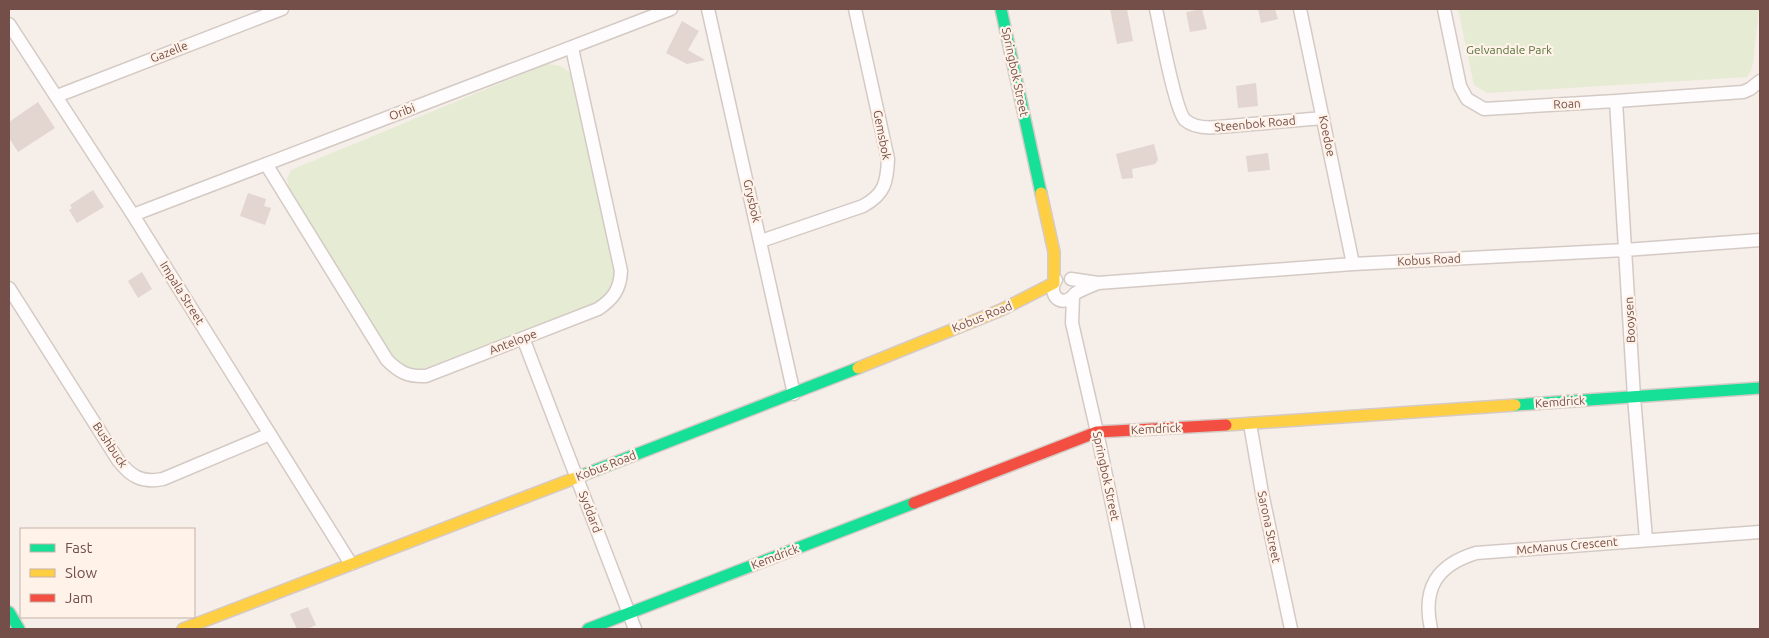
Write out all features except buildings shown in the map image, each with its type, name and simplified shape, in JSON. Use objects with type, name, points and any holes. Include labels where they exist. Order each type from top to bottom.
[{"type":"street","name":"Gazelle","points":[[57,96],[282,9]]},
{"type":"street","name":"Oribi","points":[[133,215],[671,9]]},
{"type":"street","name":"Grysbok","points":[[708,9],[794,394]]},
{"type":"street","name":"Gemsbok","points":[[761,241],[863,206],[873,200],[886,183],[888,159],[855,9]]},
{"type":"street","name":"Springbok Street","points":[[1002,9],[1054,252],[1056,293]]},
{"type":"street","name":"Steenbok Road","points":[[1156,9],[1182,117],[1190,124],[1206,128],[1323,118]]},
{"type":"street","name":"Koedoe","points":[[1300,9],[1353,264]]},
{"type":"street","name":"Roan","points":[[1444,9],[1460,86],[1467,99],[1484,109],[1616,102],[1743,92],[1760,81]]},
{"type":"street","name":"Impala Street","points":[[9,24],[133,215],[351,564]]},
{"type":"street","name":"Antelope","points":[[266,164],[387,360],[397,370],[409,376],[426,376],[598,309],[612,299],[616,293],[621,279],[619,259],[572,48]]},
{"type":"street","name":"Booysen","points":[[1616,102],[1634,397],[1646,539]]},
{"type":"street","name":"Kobus Road","points":[[1098,283],[1353,264],[1626,250],[1760,240]]},
{"type":"street","points":[[1054,252],[1069,278],[1076,286],[1072,323]]},
{"type":"street","points":[[1072,323],[1056,293],[1060,278],[1098,283]]},
{"type":"street","points":[[1027,298],[1056,293],[1067,300],[1098,283]]},
{"type":"street","name":"Bushbuck","points":[[9,288],[118,460],[132,476],[146,480],[163,479],[270,434]]},
{"type":"street","name":"Kobus Road","points":[[183,629],[794,394],[1027,298]]},
{"type":"street","name":"Springbok Street","points":[[1072,323],[1138,629]]},
{"type":"street","name":"Syddard","points":[[522,338],[635,629]]},
{"type":"street","name":"Kemdrick","points":[[588,629],[1097,432],[1250,424],[1760,388]]},
{"type":"street","name":"Sarona Street","points":[[1250,424],[1262,493],[1291,629]]},
{"type":"street","name":"McManus Crescent","points":[[1431,629],[1428,617],[1432,584],[1441,571],[1460,558],[1476,553],[1760,532]]},
{"type":"street","points":[[9,612],[19,629]]},
{"type":"green space","name":"Gelvandale Park","points":[[1458,9],[1759,9],[1753,63],[1747,77],[1487,93],[1474,85]]},
{"type":"green space","points":[[547,64],[562,67],[573,77],[614,273],[612,284],[605,294],[593,304],[417,371],[406,367],[392,355],[289,188],[287,179],[291,170]]},
{"type":"traffic: fast","points":[[1001,9],[1041,193]]},
{"type":"traffic: fast","points":[[583,475],[858,368]]},
{"type":"traffic: fast","points":[[1515,405],[1760,388]]},
{"type":"traffic: fast","points":[[588,629],[914,503]]},
{"type":"traffic: fast","points":[[9,612],[19,629]]},
{"type":"traffic: slow","points":[[858,368],[1001,310],[1054,283],[1054,252],[1041,193]]},
{"type":"traffic: slow","points":[[1226,425],[1515,405]]},
{"type":"traffic: slow","points":[[183,629],[583,475]]},
{"type":"traffic: jam","points":[[914,503],[1097,432],[1226,425]]}]
